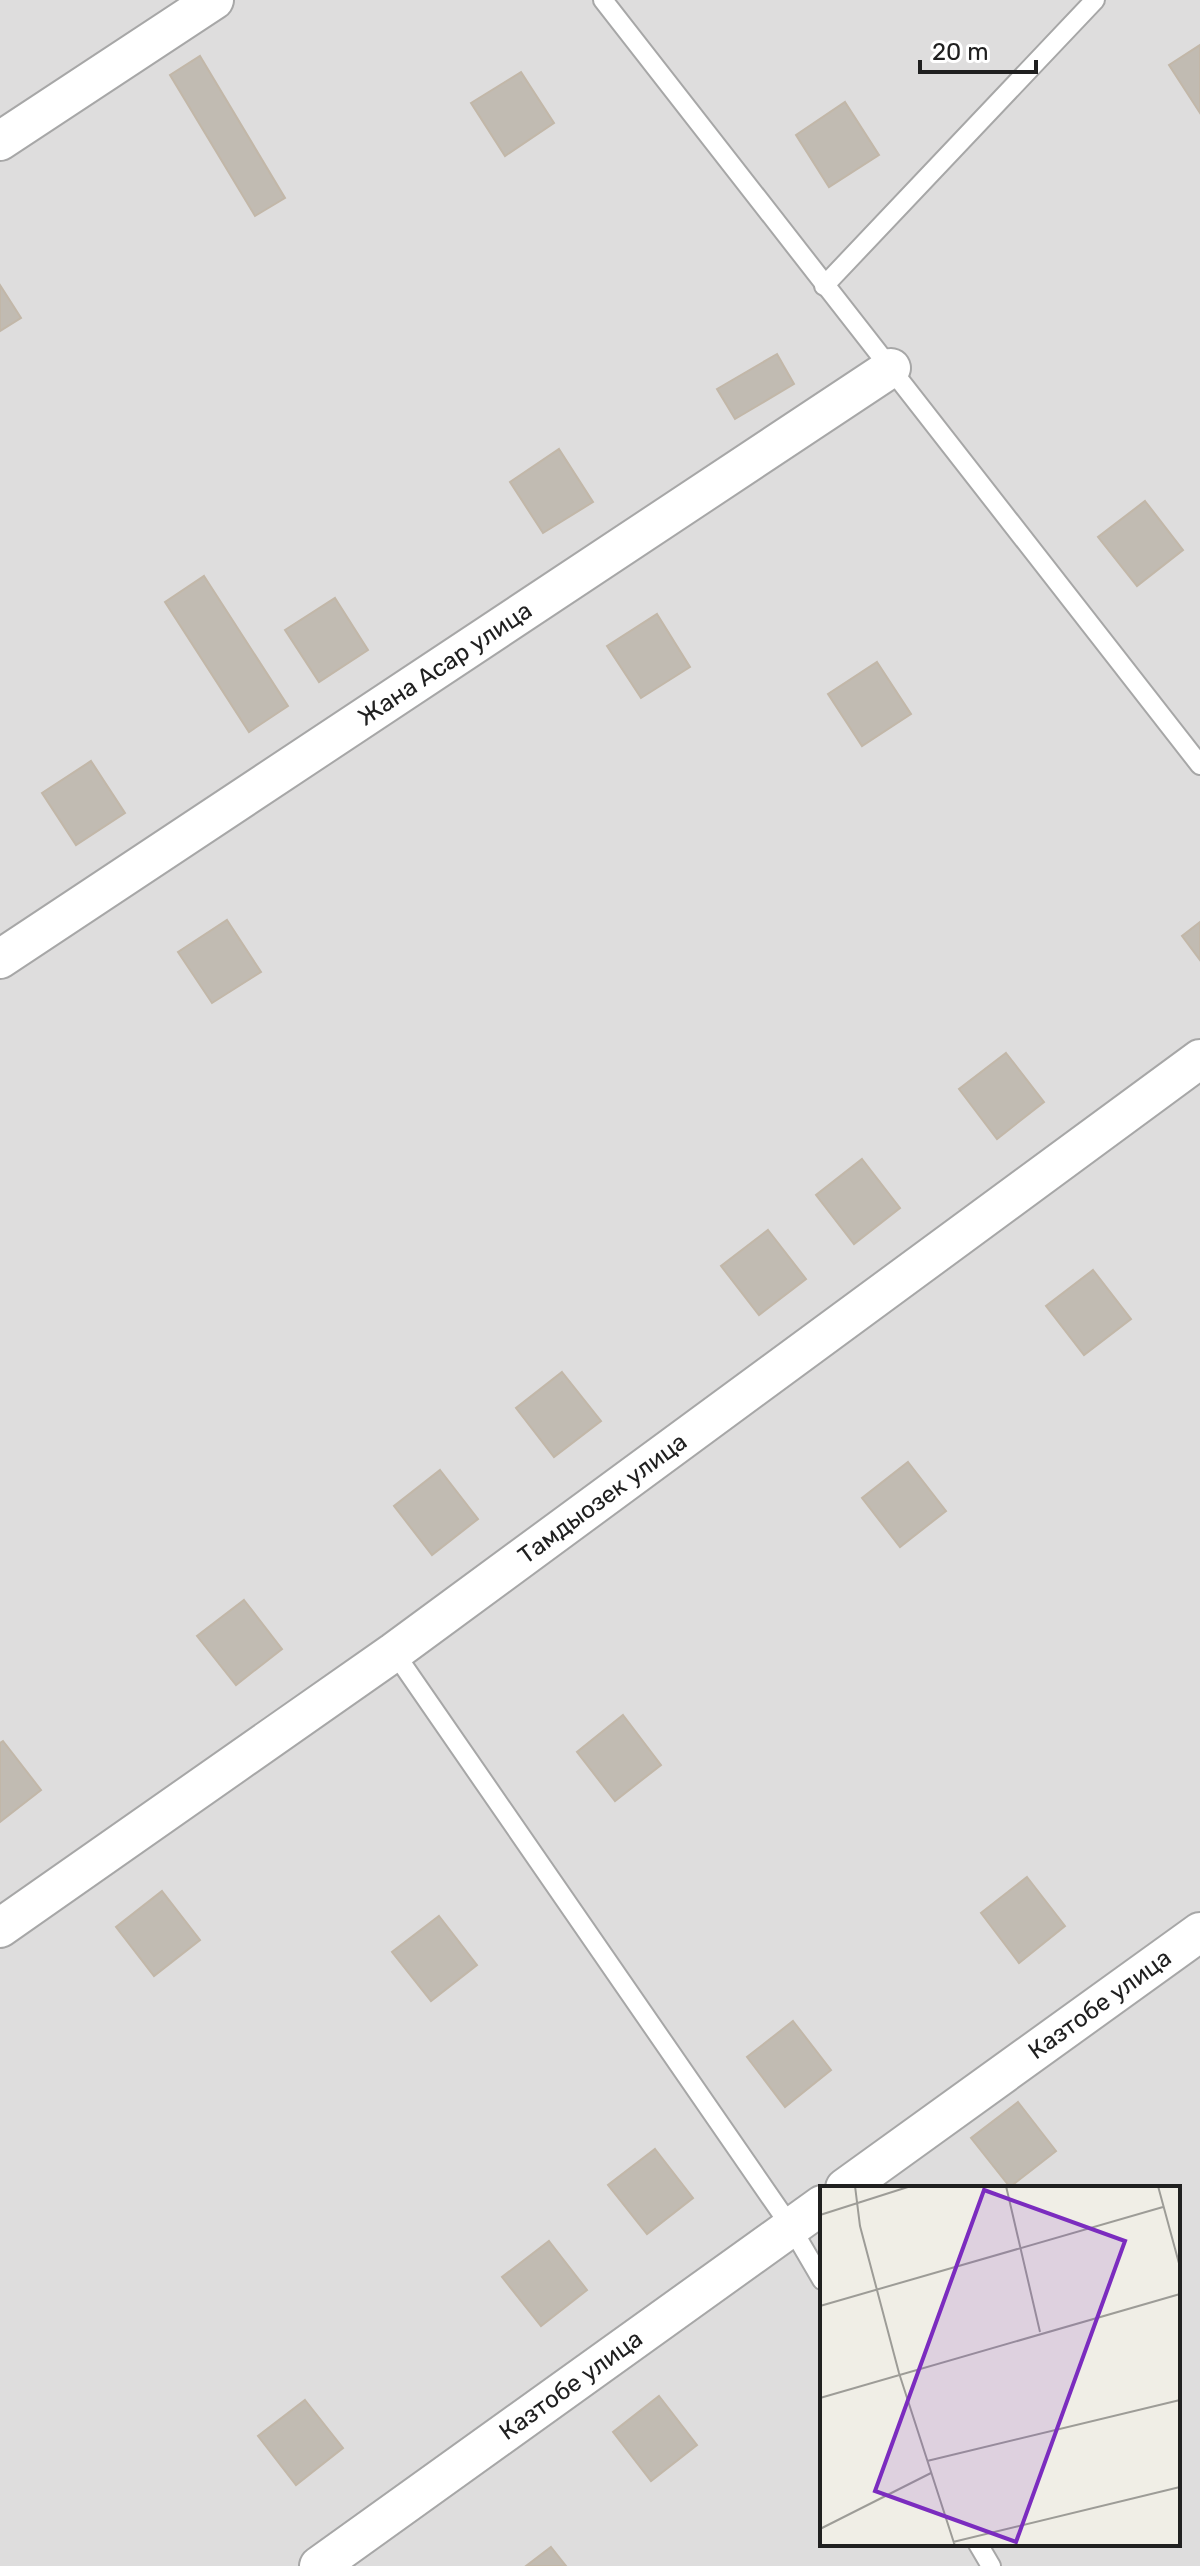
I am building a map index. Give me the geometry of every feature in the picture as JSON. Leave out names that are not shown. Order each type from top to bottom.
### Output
[{"type":"street","points":[[0,141],[214,0]]},
{"type":"street","name":"Жана Асар улица","points":[[0,959],[891,368]]},
{"type":"street","name":"Тамдыозек улица","points":[[0,1928],[394,1652],[1200,1059]]},
{"type":"street","name":"Казтобе улица","points":[[848,2186],[1200,1932]]},
{"type":"street","name":"Казтобе улица","points":[[319,2566],[820,2206]]},
{"type":"lane","points":[[603,0],[1200,765]]},
{"type":"lane","points":[[824,286],[1095,0]]},
{"type":"lane","points":[[394,1652],[791,2227],[820,2277]]},
{"type":"lane","points":[[979,2546],[991,2566]]},
{"type":"shaded area","points":[[0,0],[1200,0],[1200,2566],[0,2566]]},
{"type":"building","points":[[1200,45],[1200,113],[1169,65]]},
{"type":"building","points":[[200,56],[285,198],[255,216],[170,75]]},
{"type":"building","points":[[521,72],[554,123],[505,156],[471,103]]},
{"type":"building","points":[[845,102],[879,155],[829,187],[796,135]]},
{"type":"building","points":[[0,285],[21,318],[0,331]]},
{"type":"building","points":[[777,354],[794,384],[735,419],[717,389]]},
{"type":"building","points":[[559,449],[593,502],[543,533],[510,482]]},
{"type":"building","points":[[1145,501],[1183,550],[1137,586],[1098,537]]},
{"type":"building","points":[[204,576],[288,706],[249,732],[165,602]]},
{"type":"building","points":[[335,598],[368,650],[319,682],[285,630]]},
{"type":"building","points":[[657,614],[690,667],[641,698],[607,646]]},
{"type":"building","points":[[877,662],[911,714],[862,746],[828,694]]},
{"type":"building","points":[[91,761],[125,813],[76,845],[42,793]]},
{"type":"building","points":[[227,920],[261,972],[212,1003],[178,952]]},
{"type":"building","points":[[1200,922],[1200,960],[1182,936]]},
{"type":"building","points":[[1006,1053],[1044,1102],[997,1139],[959,1089]]},
{"type":"building","points":[[862,1159],[900,1208],[854,1244],[816,1195]]},
{"type":"building","points":[[768,1230],[806,1279],[759,1315],[721,1266]]},
{"type":"building","points":[[1093,1270],[1131,1319],[1084,1355],[1046,1306]]},
{"type":"building","points":[[562,1372],[601,1421],[554,1457],[516,1408]]},
{"type":"building","points":[[908,1462],[946,1511],[900,1547],[862,1498]]},
{"type":"building","points":[[440,1470],[478,1519],[432,1555],[394,1506]]},
{"type":"building","points":[[244,1600],[282,1649],[236,1685],[197,1636]]},
{"type":"building","points":[[623,1715],[661,1765],[615,1801],[577,1752]]},
{"type":"building","points":[[3,1741],[41,1790],[0,1822],[0,1743]]},
{"type":"building","points":[[1027,1877],[1065,1926],[1019,1963],[981,1913]]},
{"type":"building","points":[[162,1891],[200,1940],[154,1976],[116,1927]]},
{"type":"building","points":[[439,1916],[477,1965],[431,2001],[392,1952]]},
{"type":"building","points":[[793,2021],[831,2070],[785,2107],[747,2057]]},
{"type":"building","points":[[1018,2102],[1056,2151],[1009,2186],[971,2138]]},
{"type":"building","points":[[655,2149],[693,2198],[647,2234],[608,2185]]},
{"type":"building","points":[[549,2241],[587,2290],[541,2326],[502,2277]]},
{"type":"building","points":[[659,2396],[697,2445],[651,2481],[613,2432]]},
{"type":"building","points":[[305,2400],[343,2448],[296,2485],[258,2436]]},
{"type":"building","points":[[551,2547],[566,2566],[526,2566]]}]
